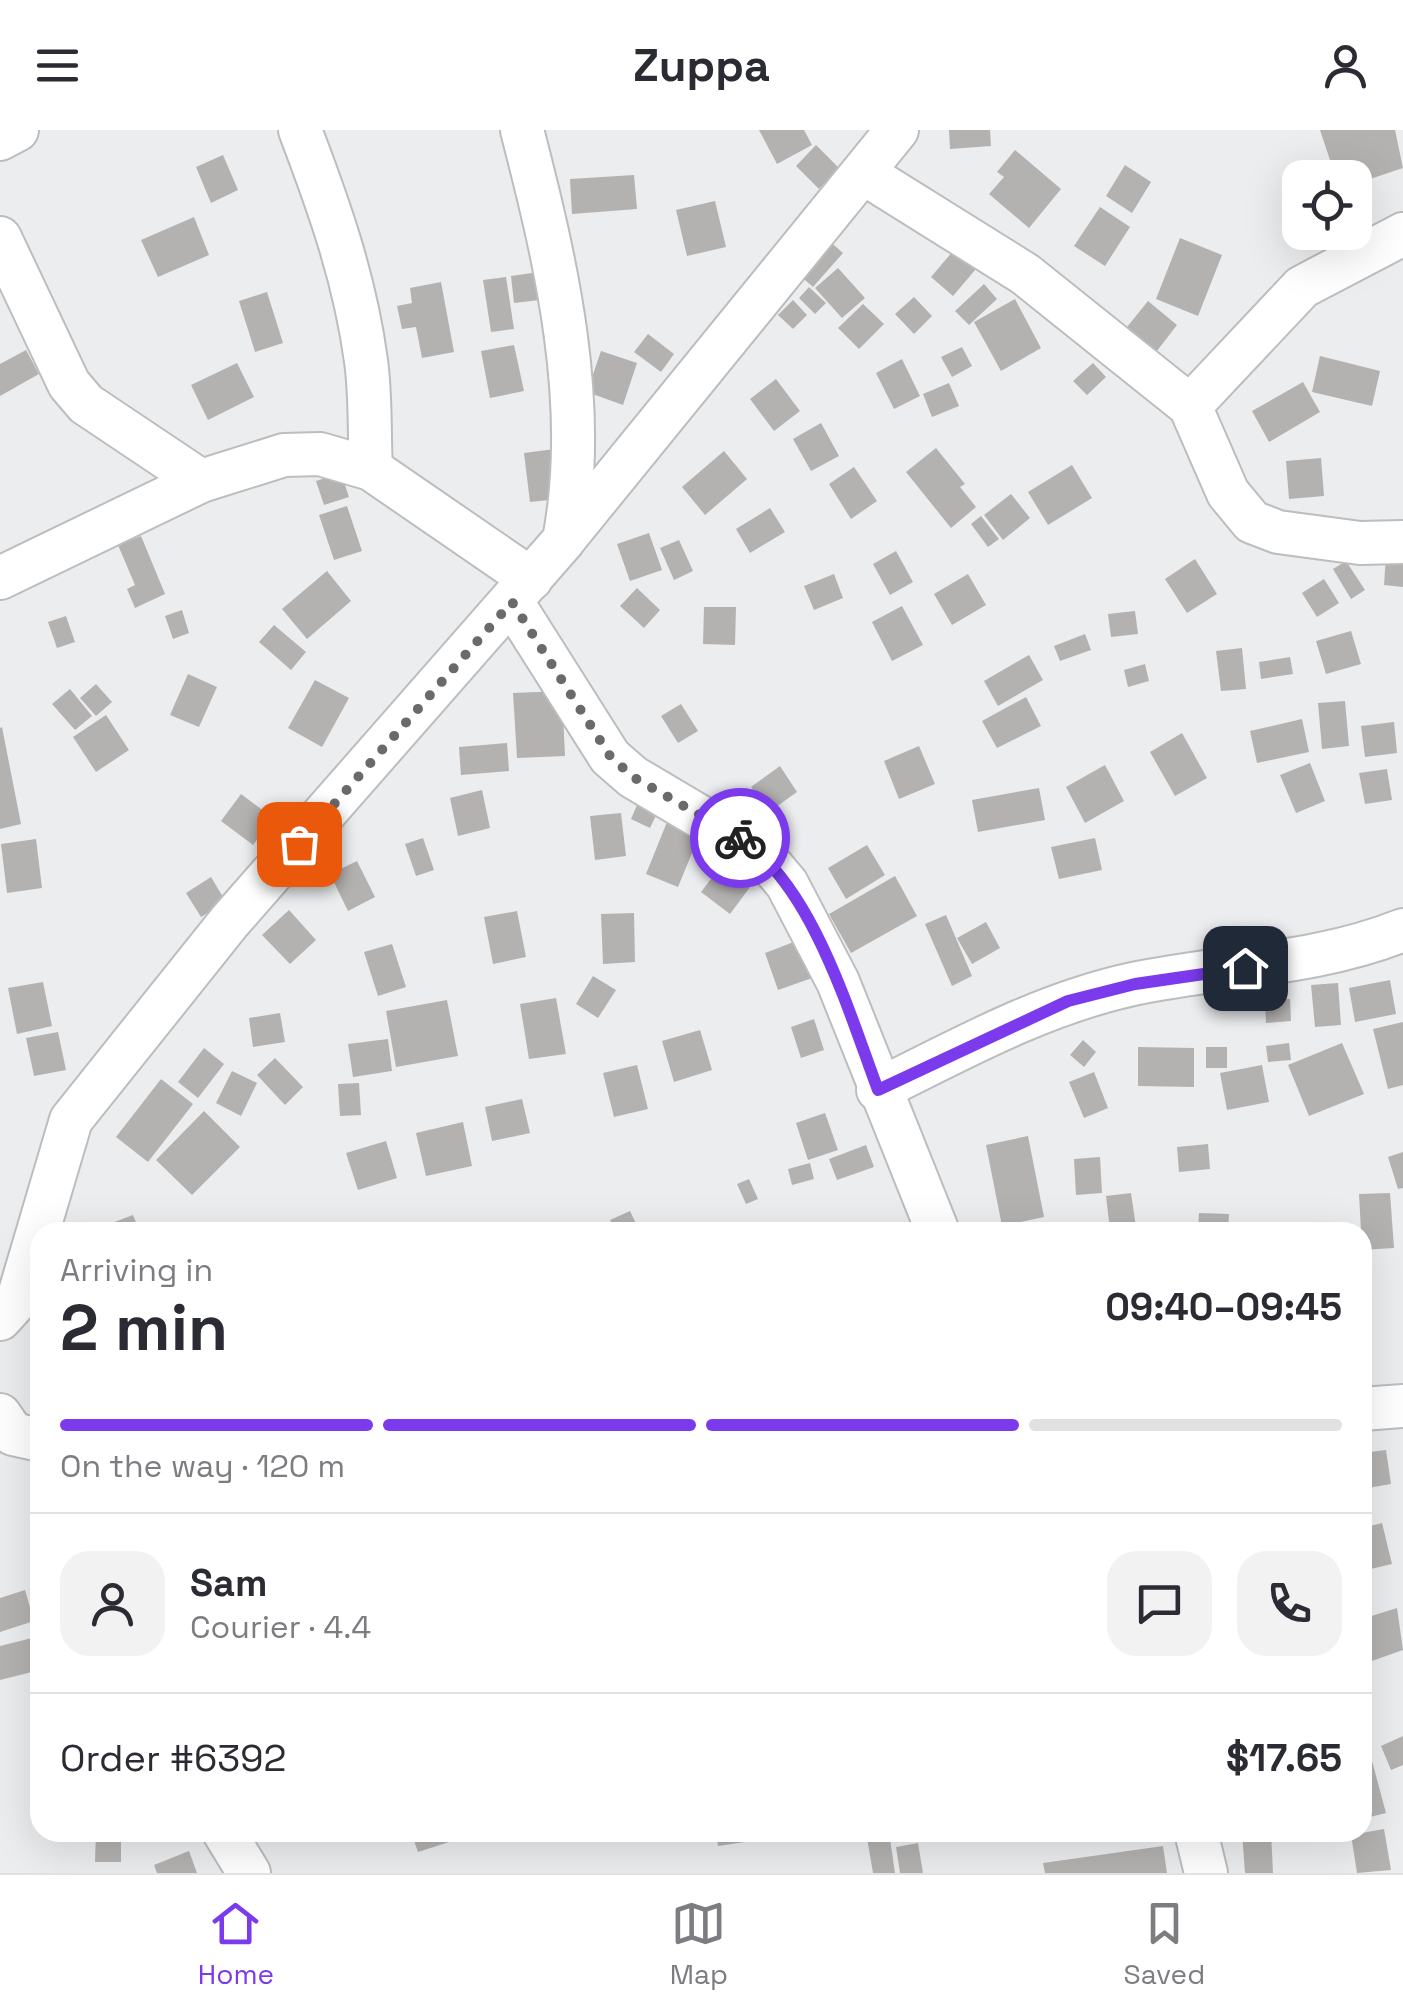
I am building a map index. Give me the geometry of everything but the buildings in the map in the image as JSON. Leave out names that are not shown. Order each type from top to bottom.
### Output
[{"type":"street","points":[[0,139],[17,130]]},
{"type":"street","points":[[300,130],[338,229],[354,286],[367,365],[371,470]]},
{"type":"street","points":[[522,130],[561,304],[573,449],[572,494],[564,540]]},
{"type":"street","points":[[40,1222],[70,1120],[230,921],[564,540],[865,174],[895,131]]},
{"type":"street","points":[[865,174],[1024,274],[1190,406],[1228,492],[1252,522],[1278,532],[1360,543],[1403,542]]},
{"type":"street","points":[[1190,406],[1302,287],[1403,234]]},
{"type":"street","points":[[0,238],[69,384],[86,404],[201,480]]},
{"type":"street","points":[[0,578],[201,480],[284,455],[320,454],[371,470],[522,590],[610,756],[633,777],[761,852],[787,884],[838,982],[934,1222]]},
{"type":"street","points":[[878,1090],[1068,1001],[1135,984],[1318,957],[1403,930]]},
{"type":"street","points":[[0,1318],[18,1299],[30,1258]]},
{"type":"street","points":[[1372,1408],[1403,1406]]},
{"type":"street","points":[[0,1414],[13,1434],[30,1438]]},
{"type":"street","points":[[230,1842],[249,1873]]},
{"type":"street","points":[[1198,1842],[1206,1873]]},
{"type":"way so far","points":[[299,844],[512,602],[610,756],[633,777],[740,838]]},
{"type":"route","points":[[740,838],[761,852],[787,884],[838,982],[878,1090],[1018,1021],[1068,1001],[1135,984],[1245,968]]}]
